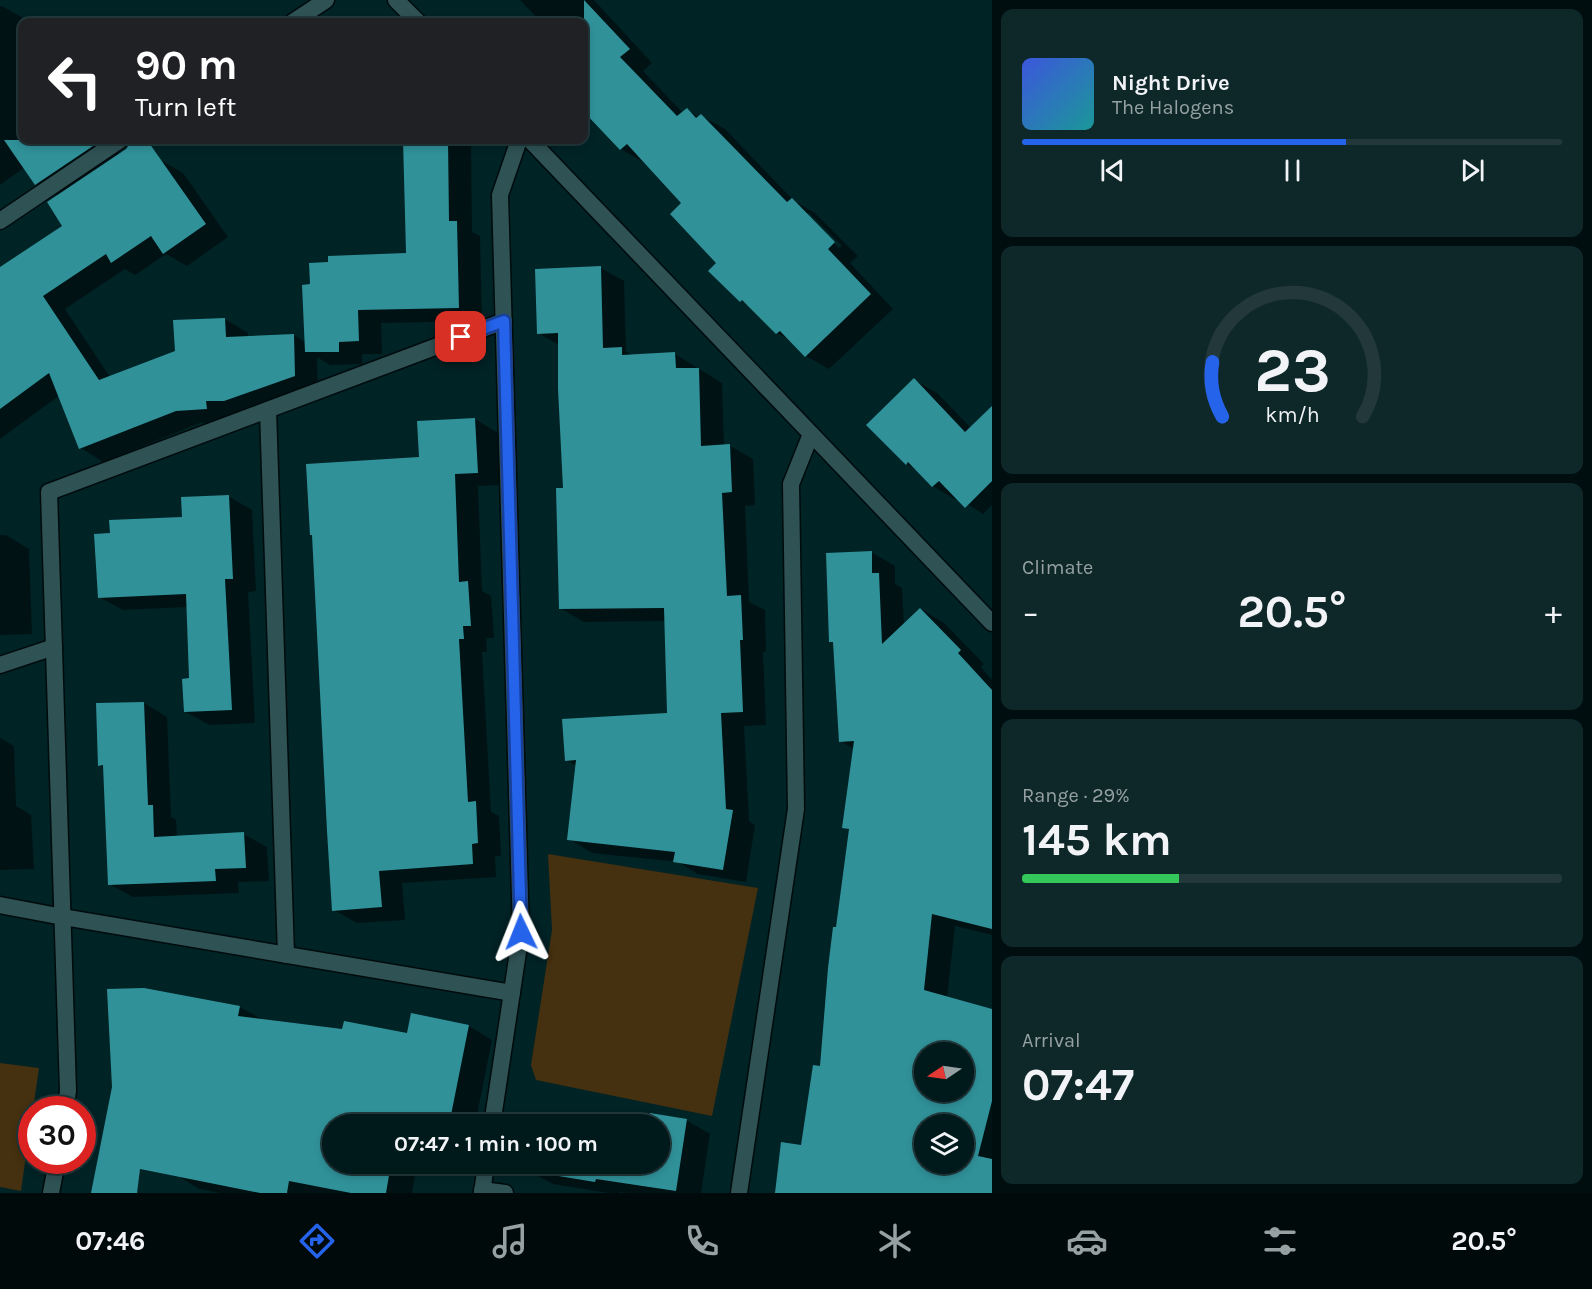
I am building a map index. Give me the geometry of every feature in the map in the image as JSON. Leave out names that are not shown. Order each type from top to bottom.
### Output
[{"type":"street","points":[[299,18],[326,0]]},
{"type":"street","points":[[396,0],[414,18]]},
{"type":"street","points":[[0,221],[114,144]]},
{"type":"street","points":[[494,1114],[521,932],[500,195],[518,144]]},
{"type":"street","points":[[534,144],[992,623]]},
{"type":"street","points":[[67,1096],[49,492],[504,321]]},
{"type":"street","points":[[268,410],[286,955]]},
{"type":"street","points":[[739,1193],[796,809],[791,484],[811,434]]},
{"type":"street","points":[[0,665],[54,647]]},
{"type":"street","points":[[0,905],[512,993]]},
{"type":"street","points":[[51,1193],[55,1174]]},
{"type":"street","points":[[485,1174],[482,1191],[506,1193]]},
{"type":"shaded area","points":[[548,854],[758,888],[712,1116],[536,1080],[531,1065],[552,930]]},
{"type":"shaded area","points":[[0,1063],[39,1068],[35,1096],[18,1096],[18,1174],[23,1174],[21,1191],[0,1187]]},
{"type":"building","points":[[584,0],[630,49],[620,57],[677,116],[687,108],[696,118],[701,114],[787,202],[792,198],[835,242],[828,249],[871,294],[805,357],[780,331],[776,334],[742,300],[740,302],[708,271],[716,263],[670,214],[681,203],[627,144],[620,150],[588,116],[588,18],[584,18]]},
{"type":"building","points":[[4,140],[18,140],[18,144],[96,144],[35,185]]},
{"type":"building","points":[[150,144],[206,224],[163,254],[151,236],[111,263],[106,254],[43,296],[99,380],[175,351],[173,320],[225,318],[226,337],[294,334],[295,376],[224,401],[206,401],[207,409],[176,411],[79,449],[49,373],[0,409],[0,267],[62,226],[47,202],[129,145]]},
{"type":"building","points":[[403,144],[448,144],[449,221],[457,221],[459,308],[358,310],[359,341],[339,342],[339,352],[305,352],[302,285],[310,284],[309,263],[328,262],[328,256],[406,253]]},
{"type":"building","points":[[601,266],[603,348],[622,347],[622,355],[675,352],[676,368],[699,368],[701,446],[730,444],[732,492],[722,493],[727,596],[741,595],[743,712],[721,713],[726,809],[733,810],[723,870],[673,862],[675,852],[567,840],[576,760],[565,761],[562,719],[667,713],[664,608],[559,609],[556,488],[563,488],[558,389],[558,333],[537,334],[535,269]]},
{"type":"building","points":[[914,378],[965,432],[992,406],[992,481],[965,508],[939,481],[932,487],[866,425]]},
{"type":"building","points":[[475,418],[478,473],[455,474],[459,582],[468,581],[471,626],[463,626],[464,639],[459,639],[468,802],[476,801],[478,843],[472,844],[473,864],[379,871],[382,907],[332,911],[312,535],[310,535],[306,464],[419,457],[417,421]]},
{"type":"building","points":[[229,495],[233,579],[225,579],[232,710],[184,712],[182,679],[189,678],[186,594],[98,598],[94,534],[110,533],[109,520],[182,517],[181,497]]},
{"type":"building","points":[[872,551],[872,573],[879,573],[882,644],[920,608],[961,650],[958,653],[992,690],[992,929],[932,914],[924,990],[992,1009],[992,1101],[978,1156],[992,1159],[992,1193],[775,1193],[781,1142],[801,1145],[813,1065],[820,1066],[833,927],[836,927],[849,829],[842,828],[854,741],[839,742],[833,642],[829,642],[826,553]]},
{"type":"building","points":[[144,702],[148,805],[153,805],[154,837],[244,832],[246,868],[215,869],[216,881],[108,885],[103,765],[98,766],[96,703]]},
{"type":"building","points":[[144,988],[240,1006],[238,1016],[342,1029],[344,1021],[407,1033],[411,1013],[469,1025],[451,1114],[322,1114],[322,1174],[389,1174],[386,1193],[351,1193],[289,1181],[287,1193],[260,1193],[140,1169],[137,1193],[91,1193],[112,1087],[107,989]]},
{"type":"building","points":[[670,1116],[687,1119],[676,1191],[596,1179],[595,1182],[546,1174],[670,1174]]},
{"type":"route","points":[[461,337],[504,321],[521,932]]}]
